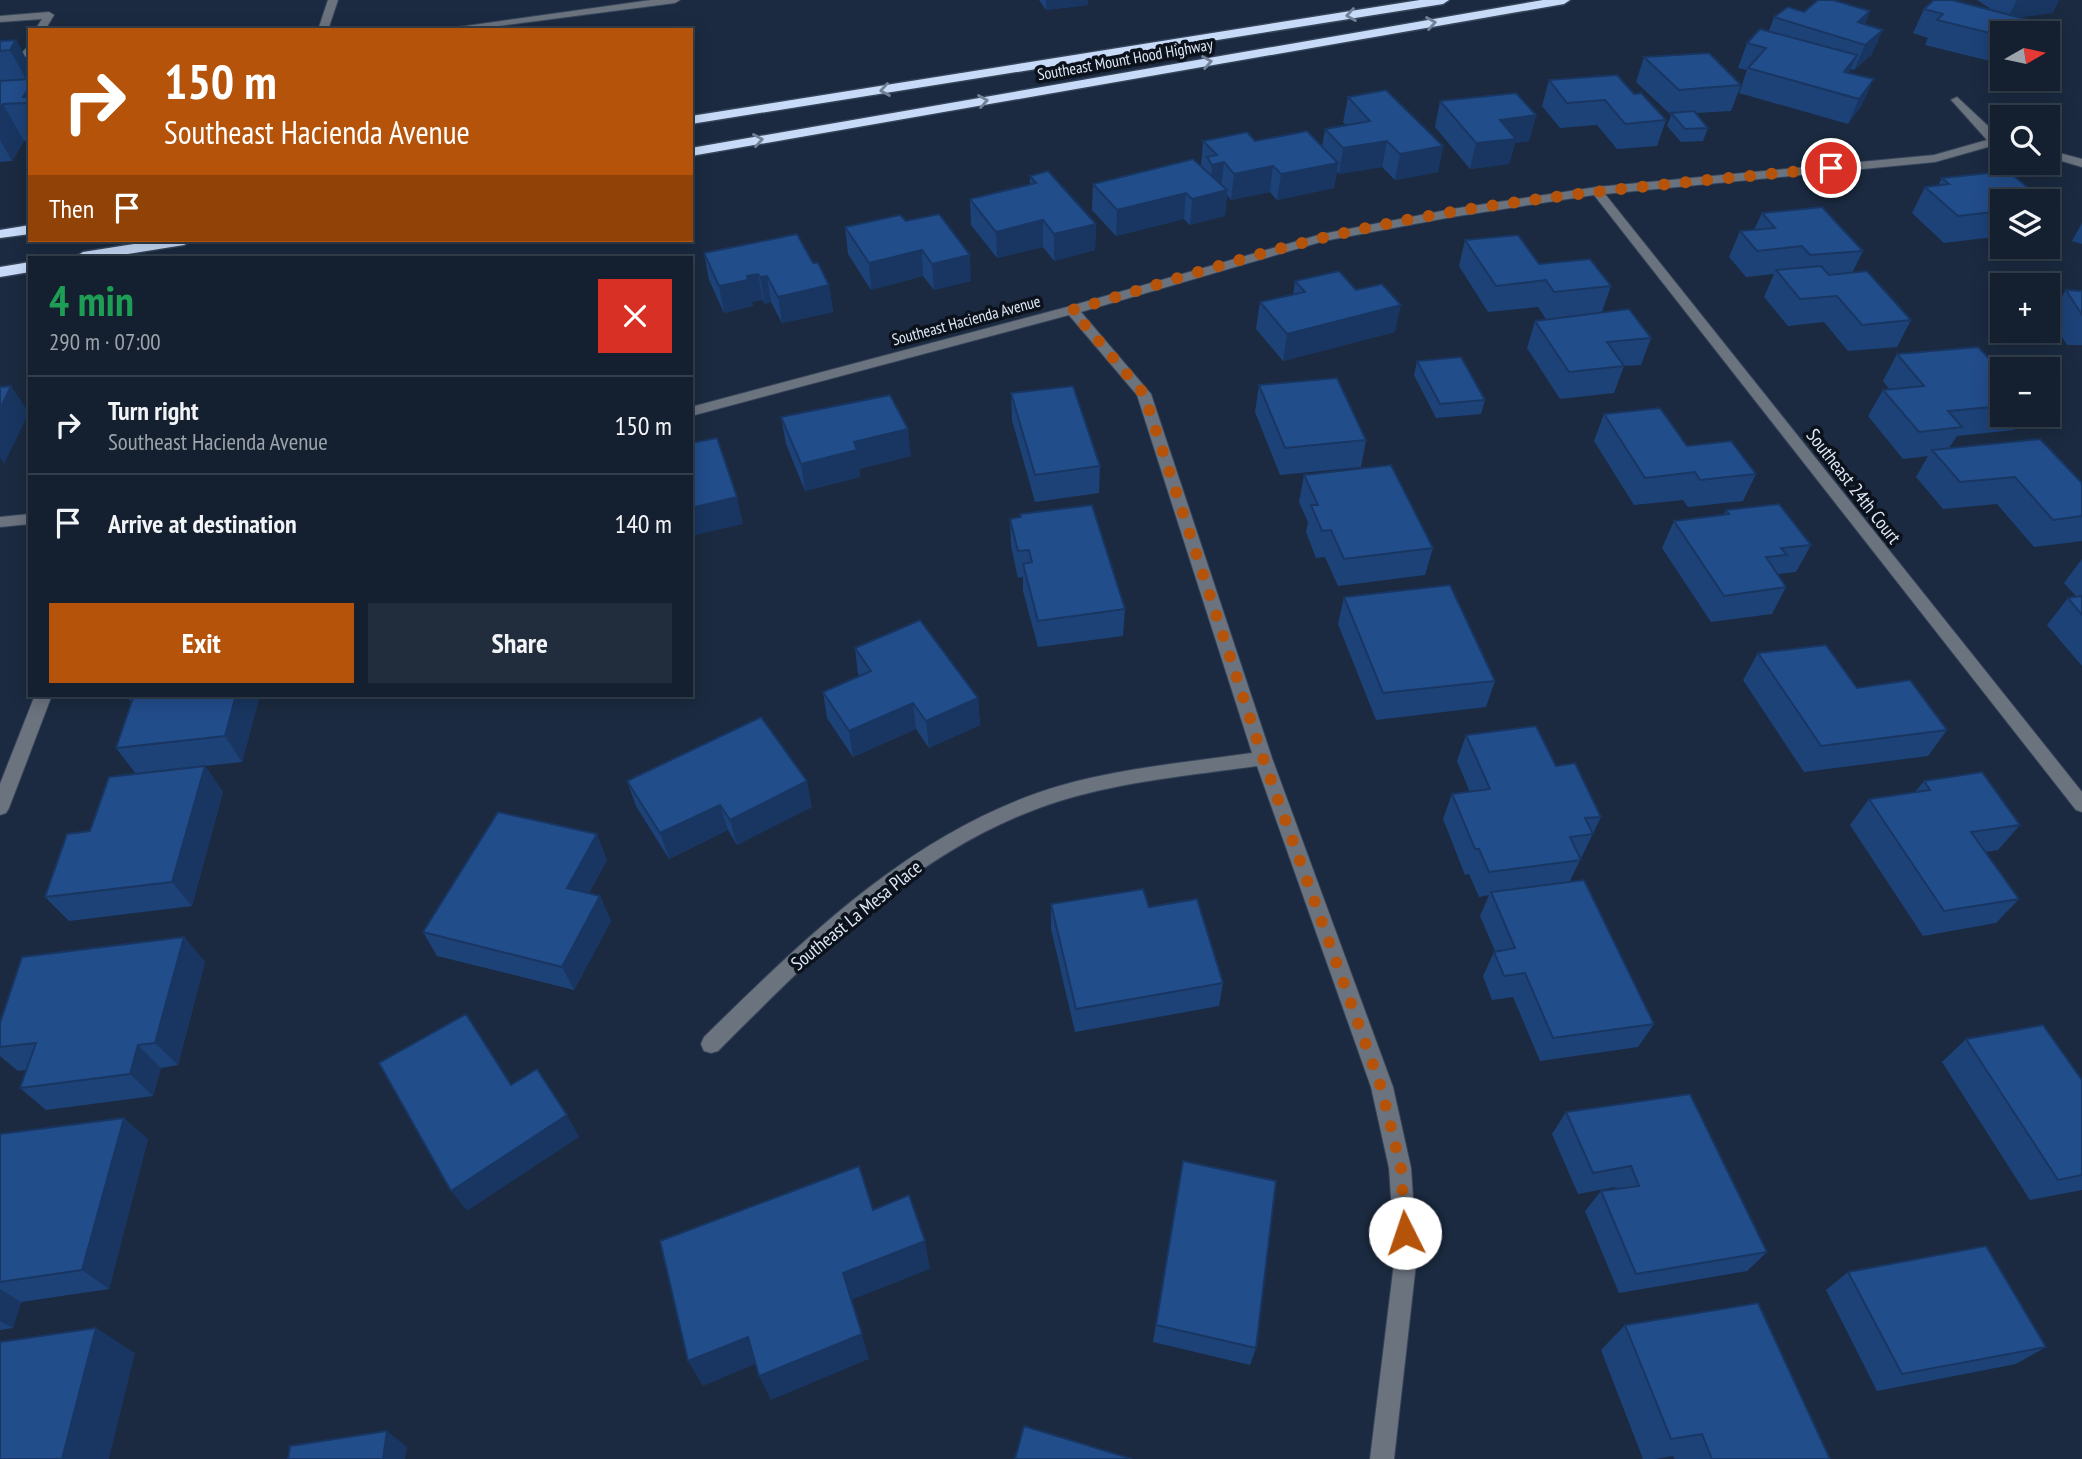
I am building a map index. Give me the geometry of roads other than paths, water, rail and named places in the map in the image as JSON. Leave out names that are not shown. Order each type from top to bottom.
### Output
[{"type":"highway","name":"Southeast Mount Hood Highway","points":[[693,120],[1443,0]]},
{"type":"highway","name":"Southeast Mount Hood Highway","points":[[693,152],[1564,0]]},
{"type":"highway","points":[[0,234],[28,229]]},
{"type":"highway","points":[[89,256],[172,242]]},
{"type":"highway","points":[[0,272],[28,267]]},
{"type":"street","points":[[324,28],[333,0]]},
{"type":"street","points":[[458,28],[676,0]]},
{"type":"street","points":[[0,19],[49,15],[41,28]]},
{"type":"street","name":"Southeast Hacienda Avenue","points":[[1957,100],[1990,134]]},
{"type":"street","name":"Southeast Hacienda Avenue","points":[[693,411],[1072,310],[1322,238],[1452,213],[1597,191],[1936,158],[1990,144]]},
{"type":"street","points":[[2060,157],[2082,163]]},
{"type":"street","name":"Southeast 24th Court","points":[[1597,191],[2082,805]]},
{"type":"street","points":[[1072,310],[1144,394],[1263,758],[1381,1087],[1401,1168],[1406,1255],[1382,1459]]},
{"type":"street","points":[[0,522],[28,519]]},
{"type":"street","points":[[0,807],[42,697]]},
{"type":"street","name":"Southeast La Mesa Place","points":[[711,1044],[770,985],[886,885],[942,846],[999,816],[1058,794],[1119,779],[1263,758]]}]
